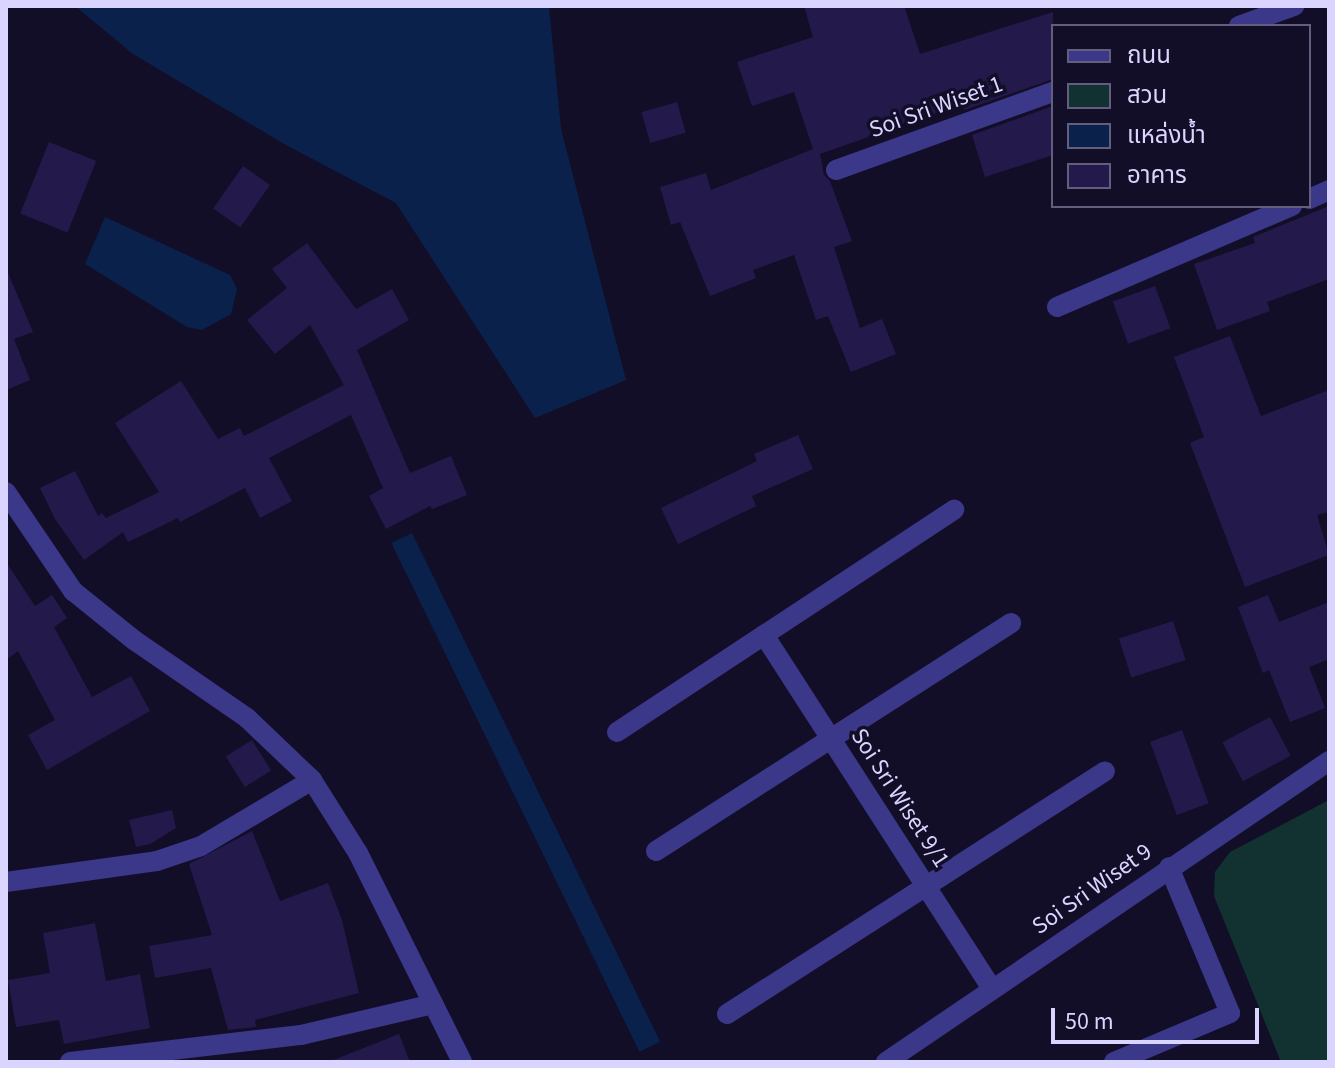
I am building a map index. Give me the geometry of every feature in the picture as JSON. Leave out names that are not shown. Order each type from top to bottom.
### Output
[{"type":"street","points":[[1244,24],[1294,6]]},
{"type":"street","name":"Soi Sri Wiset 1","points":[[836,170],[1051,93]]},
{"type":"street","points":[[1057,307],[1287,208]]},
{"type":"street","points":[[6,492],[73,591],[134,640],[247,718],[312,780],[358,853],[462,1062]]},
{"type":"street","points":[[617,732],[954,510]]},
{"type":"street","points":[[656,851],[1011,623]]},
{"type":"street","name":"Soi Sri Wiset 9/1","points":[[764,635],[992,989]]},
{"type":"street","name":"Soi Sri Wiset 9","points":[[886,1062],[1329,761]]},
{"type":"street","points":[[727,1014],[1105,771]]},
{"type":"street","points":[[6,882],[157,861],[201,846],[312,780]]},
{"type":"street","points":[[1114,1062],[1230,1013],[1169,867]]},
{"type":"street","points":[[70,1062],[301,1035],[433,1004]]},
{"type":"green space","points":[[1329,800],[1329,1062],[1281,1062],[1214,896],[1215,872],[1230,852]]},
{"type":"water","points":[[75,6],[549,6],[561,129],[626,380],[535,418],[396,203],[286,145],[133,54]]},
{"type":"water","points":[[105,217],[230,275],[237,289],[231,314],[202,330],[187,327],[85,264]]},
{"type":"water","points":[[412,533],[660,1042],[639,1052],[391,543]]},
{"type":"building","points":[[804,6],[904,6],[920,54],[1053,12],[1051,80],[964,110],[962,104],[820,154],[824,175],[830,181],[852,241],[834,247],[860,328],[882,319],[896,354],[851,372],[828,316],[816,320],[794,255],[753,270],[756,278],[710,296],[680,222],[671,225],[660,187],[706,173],[711,190],[813,149],[794,92],[752,106],[737,62],[813,37]]},
{"type":"building","points":[[677,102],[686,133],[650,143],[641,112]]},
{"type":"building","points":[[1051,107],[1051,156],[985,177],[972,135]]},
{"type":"building","points":[[49,142],[96,161],[67,232],[20,213]]},
{"type":"building","points":[[243,166],[270,185],[240,228],[213,209]]},
{"type":"building","points":[[1329,206],[1329,279],[1267,302],[1270,311],[1217,330],[1194,264],[1255,243],[1253,237]]},
{"type":"building","points":[[307,243],[356,309],[392,289],[409,320],[357,350],[410,473],[451,456],[467,495],[432,509],[430,506],[386,529],[369,496],[383,488],[351,415],[269,458],[292,501],[260,518],[245,488],[180,522],[178,518],[128,542],[123,532],[84,560],[55,519],[40,488],[75,471],[98,516],[102,513],[106,518],[159,492],[115,423],[181,381],[218,439],[240,428],[244,436],[344,385],[310,325],[275,354],[247,320],[287,288],[272,269]]},
{"type":"building","points":[[6,268],[33,332],[14,339],[30,380],[6,390]]},
{"type":"building","points":[[1155,286],[1170,328],[1128,344],[1113,301]]},
{"type":"building","points":[[1230,336],[1261,416],[1329,390],[1329,512],[1317,515],[1329,555],[1245,587],[1190,443],[1204,437],[1174,357]]},
{"type":"building","points":[[798,435],[813,469],[752,496],[756,506],[678,544],[661,508],[757,461],[754,454]]},
{"type":"building","points":[[6,562],[35,606],[52,595],[67,618],[54,627],[92,697],[131,676],[150,711],[47,770],[28,735],[55,720],[18,651],[6,660]]},
{"type":"building","points":[[1268,595],[1279,622],[1329,602],[1329,659],[1309,667],[1325,708],[1290,722],[1269,670],[1263,673],[1238,607]]},
{"type":"building","points":[[1173,621],[1186,660],[1131,678],[1119,639]]},
{"type":"building","points":[[1270,717],[1291,756],[1243,781],[1222,742]]},
{"type":"building","points":[[1182,730],[1209,803],[1177,815],[1150,742]]},
{"type":"building","points":[[252,740],[271,771],[245,787],[226,756]]},
{"type":"building","points":[[172,810],[176,828],[150,844],[136,847],[129,820]]},
{"type":"building","points":[[252,831],[280,901],[328,883],[342,920],[359,993],[255,1020],[256,1027],[228,1030],[211,968],[155,978],[149,946],[212,935],[189,864]]},
{"type":"building","points":[[95,923],[106,981],[140,974],[150,1028],[64,1044],[59,1020],[16,1027],[8,980],[50,973],[43,933]]},
{"type":"building","points":[[399,1034],[410,1062],[331,1062],[331,1061]]}]
